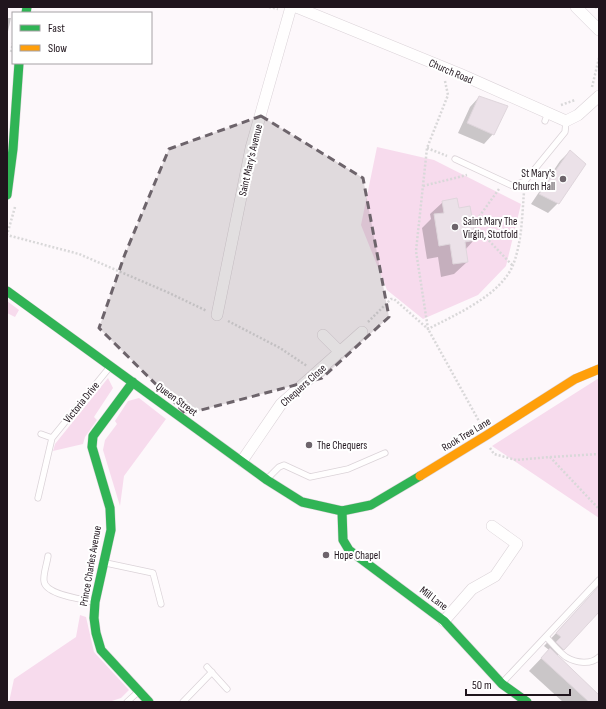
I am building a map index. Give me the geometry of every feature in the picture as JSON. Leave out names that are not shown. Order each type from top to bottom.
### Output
[{"type":"street","name":"Saint Mary's Avenue","points":[[218,316],[251,148],[291,7]]},
{"type":"street","name":"Church Road","points":[[296,7],[460,74],[546,117],[566,121]]},
{"type":"street","points":[[576,7],[599,30]]},
{"type":"street","points":[[7,195],[13,149],[19,64]]},
{"type":"street","points":[[566,121],[578,116],[595,92]]},
{"type":"street","name":"Queen Street","points":[[7,291],[267,480],[302,502],[342,511]]},
{"type":"street","name":"Chequers Close","points":[[242,461],[281,404],[362,332]]},
{"type":"street","points":[[323,336],[340,352]]},
{"type":"street","name":"Rook Tree Lane","points":[[342,511],[371,505],[485,437],[575,379],[599,369]]},
{"type":"street","name":"Prince Charles Avenue","points":[[133,382],[93,436],[92,447],[110,508],[111,530],[95,602],[94,618],[96,633],[101,650],[138,692],[149,702]]},
{"type":"street","name":"Mill Lane","points":[[342,511],[343,540],[349,550],[444,621],[502,684],[527,702]]},
{"type":"street","points":[[444,621],[472,589],[495,576],[517,544],[492,526]]},
{"type":"lane","points":[[455,159],[513,186],[525,181],[565,132],[566,121]]},
{"type":"lane","name":"Victoria Drive","points":[[38,498],[52,438],[111,366]]},
{"type":"lane","points":[[41,434],[52,438]]},
{"type":"lane","points":[[267,480],[279,467],[284,465],[310,478],[348,469],[385,453]]},
{"type":"lane","points":[[48,556],[43,581],[45,587],[53,592],[95,602]]},
{"type":"lane","points":[[103,562],[153,572],[161,604]]},
{"type":"lane","points":[[502,684],[599,580]]},
{"type":"lane","points":[[546,636],[566,657],[578,661],[588,662],[596,660],[599,656]]},
{"type":"lane","points":[[207,667],[227,689]]},
{"type":"lane","points":[[183,702],[212,672]]},
{"type":"lane","points":[[127,702],[138,692]]},
{"type":"path","points":[[595,7],[599,9]]},
{"type":"path","points":[[595,92],[599,58]]},
{"type":"path","points":[[448,95],[427,148],[416,251],[428,329],[494,454],[516,460],[599,454]]},
{"type":"path","points":[[427,148],[455,159]]},
{"type":"path","points":[[423,186],[468,175],[472,167]]},
{"type":"path","points":[[504,181],[476,221],[476,227],[513,266]]},
{"type":"path","points":[[428,329],[482,300],[505,279],[513,266],[519,245],[525,181]]},
{"type":"path","points":[[7,235],[79,254],[167,292],[280,348],[317,373]]},
{"type":"path","points":[[362,332],[363,326],[391,298],[428,329]]},
{"type":"path","points":[[550,457],[599,508]]},
{"type":"highlighted area","points":[[261,116],[363,178],[389,317],[322,378],[186,414],[99,328],[125,254],[169,149]]},
{"type":"shaded area","points":[[377,147],[434,160],[521,204],[506,266],[478,295],[423,319],[387,290],[361,225]]},
{"type":"shaded area","points":[[7,301],[19,310],[15,317],[7,313]]},
{"type":"shaded area","points":[[108,378],[113,388],[94,417],[97,420],[85,437],[83,444],[53,451],[55,444]]},
{"type":"shaded area","points":[[599,378],[599,518],[492,446]]},
{"type":"shaded area","points":[[139,398],[166,419],[124,476],[120,506],[103,450],[105,440],[117,424],[115,421],[128,401]]},
{"type":"shaded area","points":[[80,615],[86,617],[94,652],[129,690],[121,698],[109,702],[9,702],[14,679],[76,637]]},
{"type":"building","points":[[479,96],[508,106],[494,135],[467,123]]},
{"type":"building","name":"St Mary's Church Hall","points":[[570,150],[586,164],[559,204],[539,194]]},
{"type":"building","name":"Saint Mary The Virgin, Stotfold","points":[[457,198],[459,208],[470,206],[476,240],[465,242],[468,262],[453,264],[450,244],[439,246],[434,214],[444,213],[442,201]]},
{"type":"building","points":[[599,586],[599,612],[564,650],[556,642],[561,637],[556,633]]},
{"type":"building","points":[[550,648],[599,695],[599,702],[589,702],[541,658]]},
{"type":"traffic: fast","points":[[26,12],[27,7]]},
{"type":"traffic: fast","points":[[7,195],[13,149],[19,64]]},
{"type":"traffic: fast","points":[[7,291],[267,480],[302,502],[342,511],[371,505],[420,476]]},
{"type":"traffic: fast","points":[[133,382],[93,436],[92,447],[110,508],[111,530],[95,602],[94,618],[96,633],[101,650],[149,702]]},
{"type":"traffic: fast","points":[[342,511],[343,540],[349,550],[444,621],[502,684],[527,702]]},
{"type":"traffic: slow","points":[[420,476],[575,379],[599,369]]},
{"type":"place","name":"St Mary's Church Hall","points":[[563,179]]},
{"type":"place","name":"Saint Mary The Virgin, Stotfold","points":[[455,227]]},
{"type":"place","name":"The Chequers","points":[[309,445]]},
{"type":"place","name":"Hope Chapel","points":[[326,555]]}]
